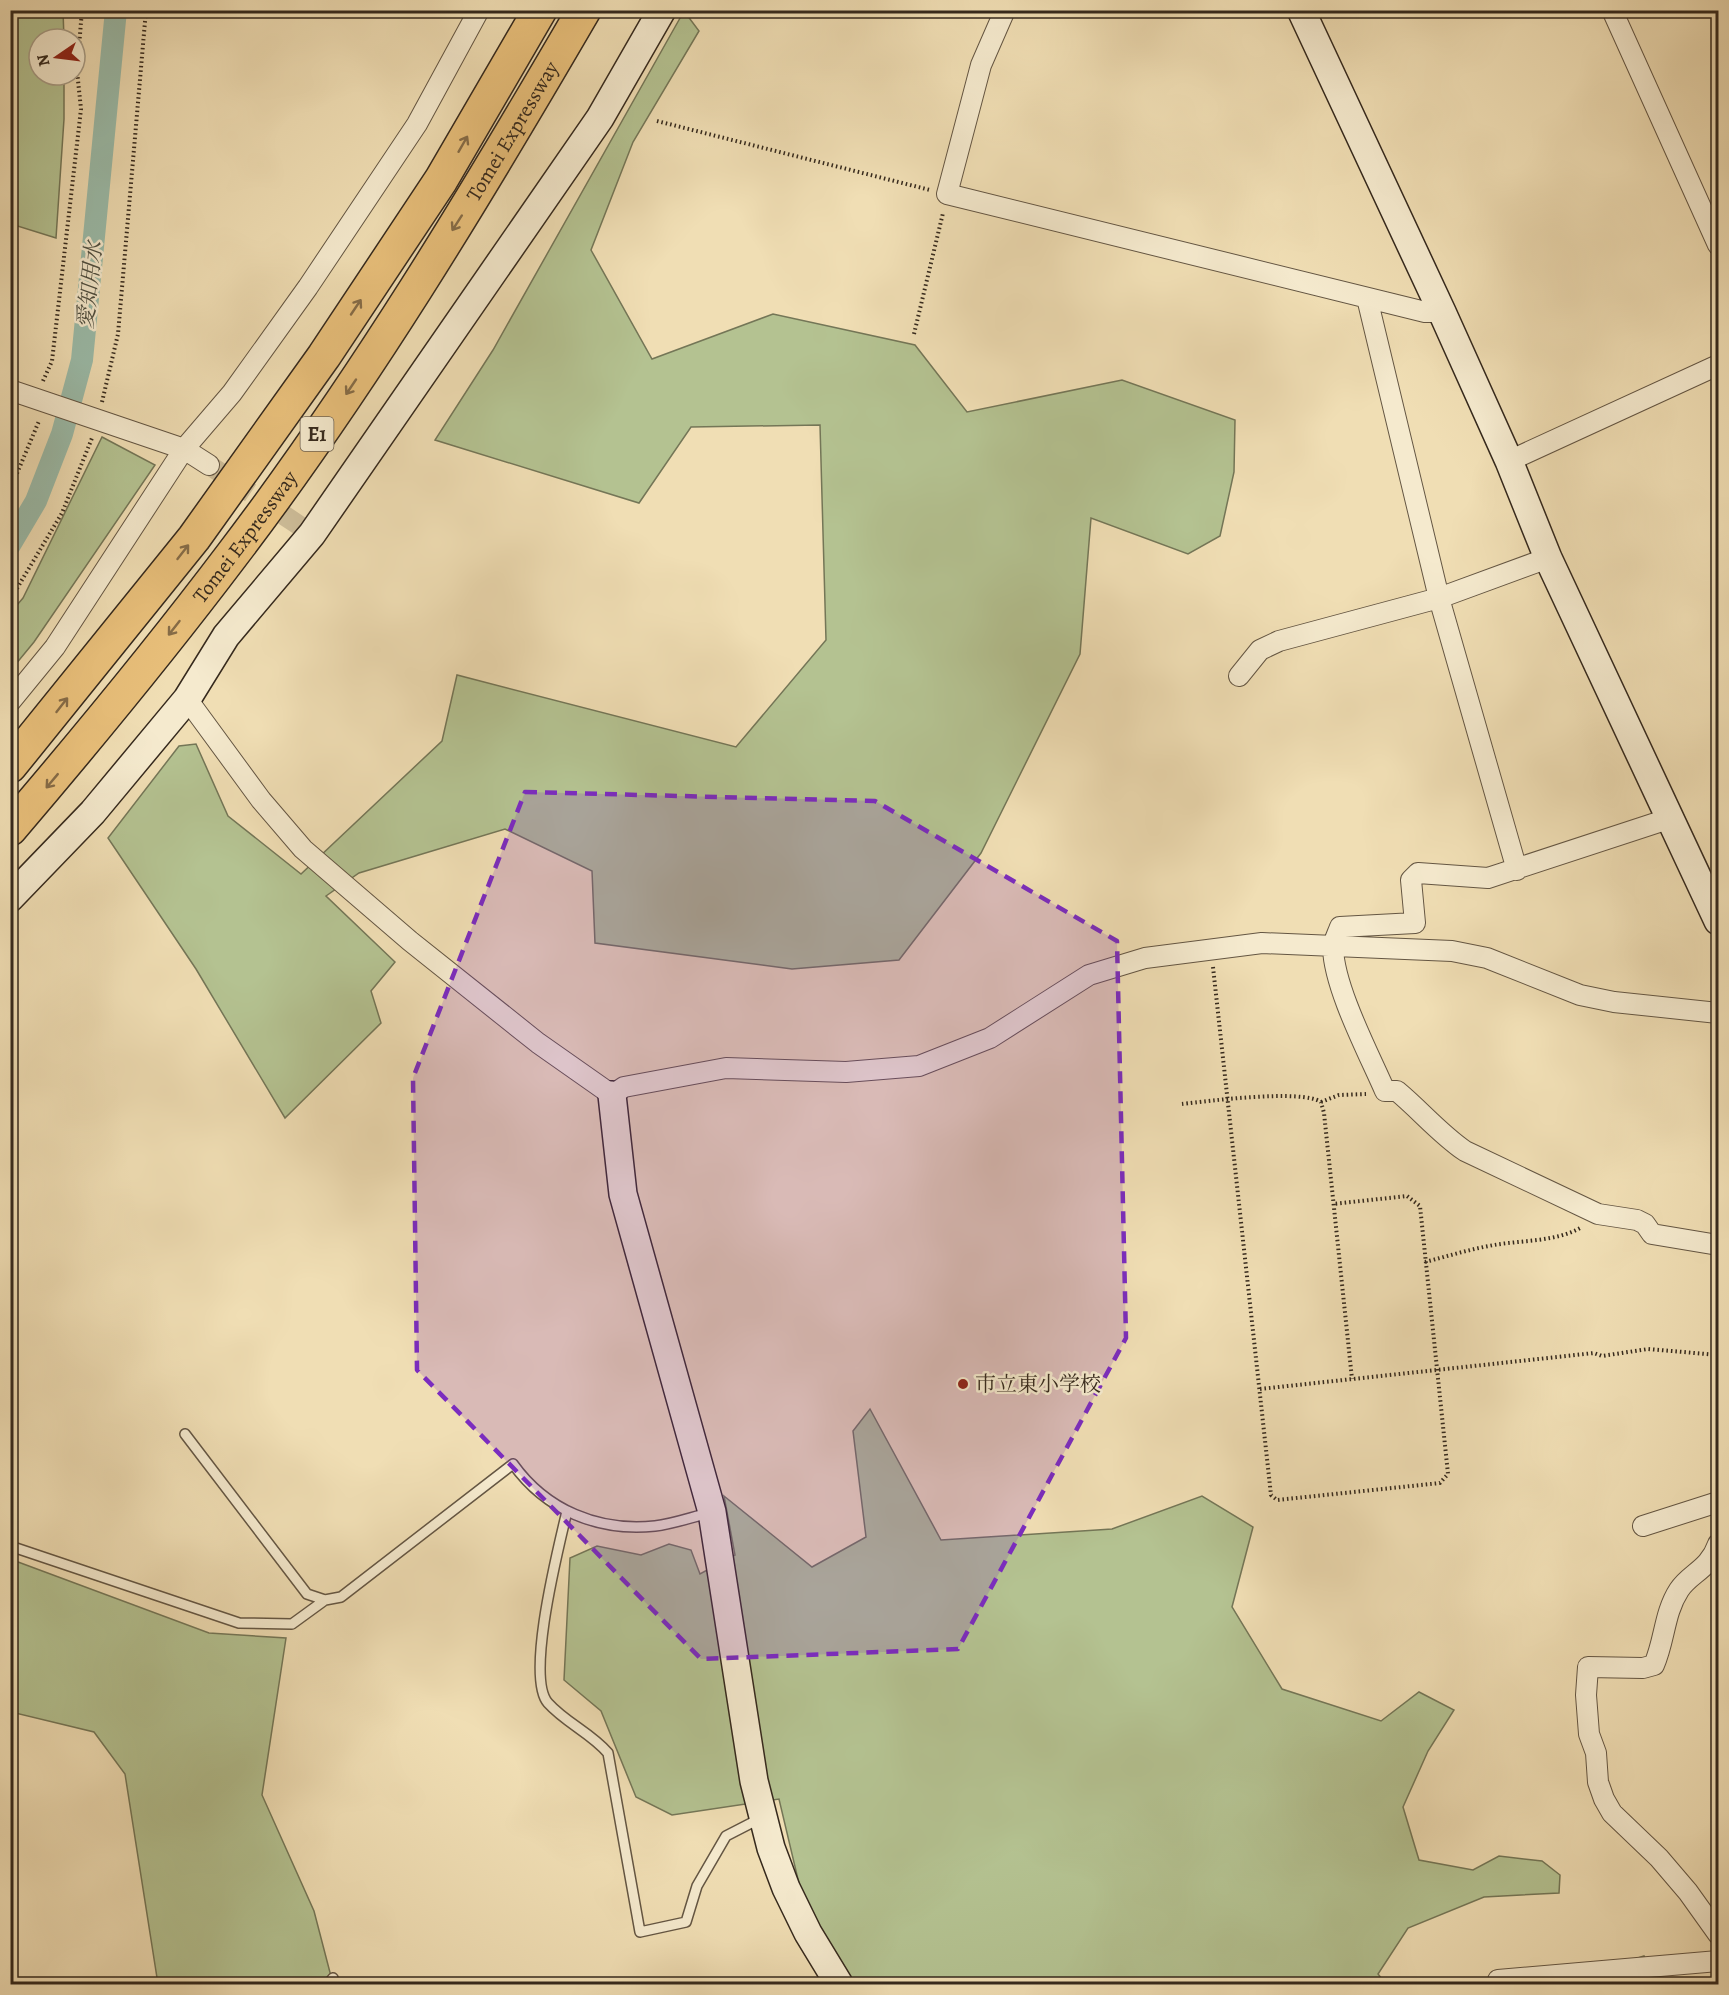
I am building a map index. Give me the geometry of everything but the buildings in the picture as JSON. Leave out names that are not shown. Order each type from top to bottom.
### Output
[{"type":"highway","name":"Tomei Expressway","points":[[10,766],[194,538],[324,356],[441,180],[540,10]]},
{"type":"highway","name":"Tomei Expressway","points":[[10,829],[72,757],[233,554],[345,395],[483,184],[584,10]]},
{"type":"street","points":[[10,702],[55,647],[184,448],[232,393],[308,287],[417,124],[479,10]]},
{"type":"street","points":[[10,898],[93,812],[187,699],[226,636],[312,534],[600,118],[662,10]]},
{"type":"street","points":[[1005,10],[981,65],[947,194],[1425,312],[1442,312]]},
{"type":"street","points":[[1301,10],[1442,312],[1509,461],[1548,558],[1668,819],[1718,916]]},
{"type":"street","points":[[1612,10],[1719,245]]},
{"type":"street","points":[[1367,298],[1439,598],[1517,870]]},
{"type":"street","points":[[1509,461],[1719,365]]},
{"type":"street","points":[[10,390],[184,448],[209,465]]},
{"type":"street","points":[[1239,676],[1260,650],[1279,641],[1439,598],[1548,558]]},
{"type":"street","points":[[187,699],[261,800],[303,849],[519,1028],[612,1095],[623,1194],[712,1512],[732,1634],[746,1743],[763,1816],[786,1888],[808,1933],[839,1984]]},
{"type":"street","points":[[1668,819],[1488,878],[1418,873],[1411,880],[1415,922],[1340,927],[1333,947],[1338,973],[1348,1003],[1385,1092],[1396,1091],[1427,1116],[1447,1139],[1465,1151],[1598,1214],[1637,1220],[1645,1224],[1652,1234],[1719,1245]]},
{"type":"street","points":[[612,1095],[624,1087],[726,1068],[846,1072],[920,1066],[990,1038],[1089,975],[1145,958],[1262,943],[1452,951],[1487,957],[1580,995],[1614,1002],[1719,1013]]},
{"type":"street","points":[[1643,1526],[1719,1502]]},
{"type":"street","points":[[1719,1544],[1700,1572],[1681,1587],[1667,1611],[1660,1650],[1654,1665],[1643,1668],[1588,1667],[1586,1695],[1590,1734],[1596,1753],[1595,1766],[1604,1799],[1624,1826],[1666,1867],[1719,1934]]},
{"type":"street","points":[[1498,1980],[1577,1978],[1719,1961]]},
{"type":"lane","points":[[184,1434],[307,1594],[325,1600]]},
{"type":"lane","points":[[10,1546],[239,1623],[292,1624],[325,1600],[341,1597],[513,1464],[528,1486],[549,1502],[597,1522],[638,1527],[658,1526],[712,1512]]},
{"type":"lane","points":[[567,1511],[550,1583],[539,1664],[546,1702],[579,1729],[594,1737],[608,1753],[640,1932],[686,1922],[696,1886],[726,1836],[763,1816]]},
{"type":"path","points":[[10,490],[41,399],[51,361],[81,109],[77,71],[81,10]]},
{"type":"path","points":[[10,600],[62,513],[97,418],[118,334],[146,10]]},
{"type":"path","points":[[657,121],[947,194],[914,334]]},
{"type":"path","points":[[1210,948],[1229,1099],[1271,1495],[1277,1500],[1440,1483],[1448,1474],[1420,1206],[1407,1196],[1333,1204]]},
{"type":"path","points":[[1182,1104],[1229,1099],[1307,1096],[1321,1102],[1339,1095],[1385,1092]]},
{"type":"path","points":[[1321,1102],[1352,1379]]},
{"type":"path","points":[[1425,1262],[1493,1246],[1572,1232],[1598,1214]]},
{"type":"path","points":[[1260,1389],[1648,1349],[1719,1355]]},
{"type":"highlighted area","points":[[525,792],[875,801],[1117,941],[1126,1338],[958,1649],[701,1659],[417,1370],[413,1078]]},
{"type":"green space","points":[[11,10],[63,11],[64,27],[27,27],[27,87],[64,87],[56,238],[11,224]]},
{"type":"green space","points":[[684,11],[699,31],[633,142],[591,250],[652,359],[773,314],[915,345],[967,412],[1122,380],[1235,420],[1234,472],[1220,536],[1188,554],[1091,518],[1080,654],[981,853],[899,960],[792,969],[595,943],[592,871],[505,829],[359,873],[326,896],[395,962],[371,991],[381,1023],[285,1118],[196,969],[108,838],[179,746],[196,744],[228,816],[301,874],[442,741],[457,675],[736,747],[826,640],[820,425],[691,427],[639,503],[435,440],[493,350]]},
{"type":"green space","points":[[102,437],[155,465],[34,642],[11,670],[11,612],[23,598]]},
{"type":"green space","points":[[870,1409],[941,1540],[1112,1529],[1202,1496],[1253,1527],[1232,1607],[1282,1689],[1381,1721],[1419,1692],[1454,1710],[1428,1751],[1403,1807],[1419,1860],[1473,1870],[1499,1856],[1542,1861],[1560,1875],[1559,1893],[1484,1897],[1408,1928],[1378,1974],[1386,1984],[837,1984],[801,1892],[779,1799],[672,1815],[636,1797],[601,1711],[564,1680],[570,1558],[597,1546],[641,1555],[669,1544],[691,1550],[700,1574],[735,1555],[724,1496],[812,1567],[866,1537],[853,1431]]},
{"type":"green space","points":[[10,1559],[209,1633],[286,1638],[262,1795],[314,1911],[333,1984],[158,1984],[125,1774],[94,1732],[11,1712]]},
{"type":"green space","points":[[1644,1956],[1661,1984],[1560,1984]]},
{"type":"waterway","name":"愛知用水","points":[[10,545],[36,501],[62,434],[82,360],[116,10]]},
{"type":"tunnel","points":[[209,465],[312,534]]},
{"type":"place","name":"市立東小学校","points":[[963,1384]]}]
